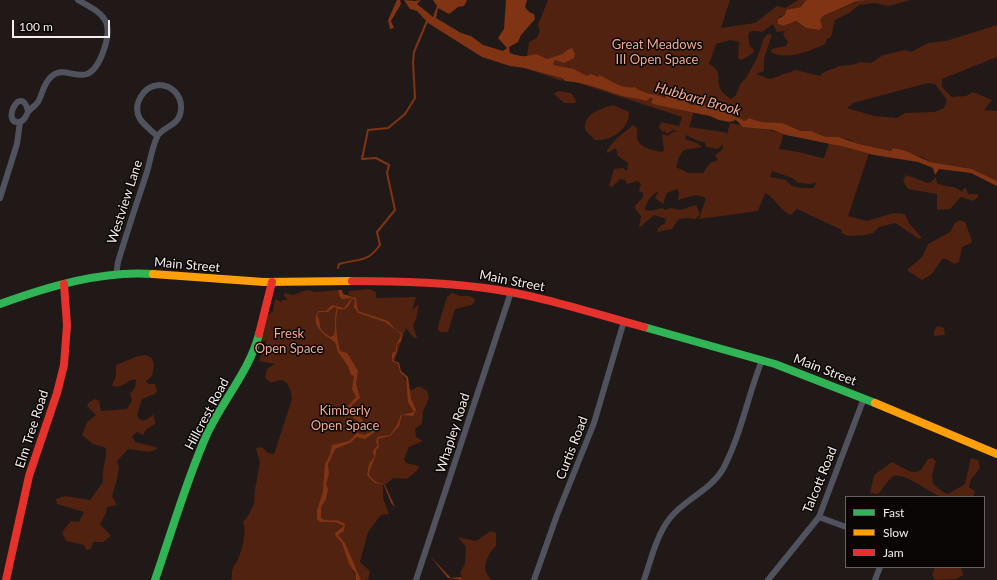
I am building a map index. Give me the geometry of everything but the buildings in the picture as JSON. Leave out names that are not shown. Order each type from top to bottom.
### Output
[{"type":"main road","name":"Main Street","points":[[0,304],[35,291],[64,284],[116,275],[166,274],[272,282],[418,281],[466,285],[511,292],[624,321],[762,360],[864,398],[997,454]]},
{"type":"main road","name":"Hillcrest Road","points":[[155,580],[192,471],[206,439],[236,387],[257,341],[272,282]]},
{"type":"main road","name":"Elm Tree Road","points":[[6,580],[20,510],[34,459],[58,390],[66,351],[68,323],[64,284]]},
{"type":"street","points":[[28,111],[26,106],[21,102],[15,102],[9,106],[7,112],[9,118],[14,122],[20,122],[26,119],[28,111],[37,104],[46,83],[51,76],[62,72],[85,75],[94,70],[98,63],[106,42],[107,26],[98,12],[78,0]]},
{"type":"street","points":[[159,85],[168,87],[176,92],[180,100],[181,109],[176,122],[157,136],[140,119],[138,106],[140,97],[146,90],[159,85]]},
{"type":"street","points":[[0,198],[17,144],[20,122]]},
{"type":"street","name":"Westview Lane","points":[[116,275],[118,262],[157,136]]},
{"type":"street","name":"Whapley Road","points":[[416,580],[511,292]]},
{"type":"street","name":"Curtis Road","points":[[534,580],[557,515],[594,423],[624,321]]},
{"type":"street","points":[[644,580],[658,540],[670,518],[688,500],[711,484],[722,469],[734,442],[762,360]]},
{"type":"street","name":"Talcott Road","points":[[768,580],[819,517],[864,398]]},
{"type":"street","points":[[819,517],[845,527]]},
{"type":"street","points":[[875,580],[880,568]]},
{"type":"green space","name":"Great Meadows III Open Space","points":[[548,0],[730,0],[721,28],[755,23],[777,6],[785,8],[798,0],[806,0],[801,7],[785,11],[785,15],[779,17],[778,21],[781,26],[796,21],[806,28],[819,30],[820,19],[823,16],[861,0],[910,0],[889,6],[875,3],[859,5],[849,13],[835,20],[831,37],[827,39],[825,44],[798,54],[783,56],[771,52],[772,49],[786,46],[788,42],[783,35],[785,31],[777,32],[773,24],[762,32],[751,31],[749,33],[748,37],[750,46],[755,51],[741,60],[738,58],[739,42],[730,40],[716,44],[709,64],[718,72],[719,86],[722,91],[731,99],[736,95],[740,84],[746,78],[757,58],[764,38],[768,34],[772,35],[764,59],[764,71],[756,74],[770,79],[796,70],[820,76],[824,72],[840,66],[861,62],[871,63],[883,55],[905,50],[911,52],[928,43],[946,41],[997,25],[997,57],[942,79],[942,87],[952,97],[966,96],[973,92],[992,100],[984,110],[997,111],[997,181],[972,169],[930,162],[922,157],[893,148],[891,151],[859,144],[848,139],[826,137],[811,131],[801,131],[780,123],[761,122],[749,118],[744,121],[735,117],[734,114],[729,114],[716,105],[696,105],[689,127],[724,132],[727,134],[730,123],[784,133],[779,149],[822,158],[824,158],[829,143],[869,153],[848,216],[867,221],[893,213],[905,214],[909,223],[922,238],[919,239],[895,223],[879,227],[873,233],[848,236],[841,233],[842,230],[797,209],[792,215],[784,211],[769,195],[765,193],[758,211],[699,219],[706,198],[696,195],[678,200],[679,192],[677,189],[667,193],[663,204],[655,198],[658,192],[655,193],[649,199],[645,210],[650,211],[662,208],[665,210],[671,208],[680,210],[696,205],[700,214],[696,219],[679,219],[672,229],[657,232],[658,228],[665,223],[666,219],[654,215],[639,228],[641,216],[634,207],[643,197],[643,193],[639,191],[641,184],[638,181],[627,184],[625,180],[620,179],[612,187],[609,186],[614,169],[623,168],[627,171],[628,163],[618,156],[616,148],[607,153],[607,150],[616,139],[633,125],[637,128],[637,138],[642,146],[662,152],[664,150],[662,134],[668,136],[673,132],[677,132],[673,130],[667,134],[665,131],[662,132],[659,127],[661,122],[679,126],[682,117],[563,78],[562,81],[528,69],[532,56],[527,56],[529,42],[537,38],[540,30],[538,25]],"holes":[[[928,83],[935,84],[947,100],[944,108],[935,112],[905,113],[897,118],[874,116],[847,108],[853,103]],[[686,135],[698,141],[705,142],[706,147],[718,149],[723,144],[722,150],[715,155],[718,160],[710,163],[703,173],[688,173],[676,167],[679,157],[684,150],[702,147],[697,143],[685,139]],[[772,171],[792,178],[798,183],[811,184],[816,182],[814,188],[800,188],[792,186],[786,180],[770,177]]]},
{"type":"green space","points":[[558,91],[571,93],[576,100],[575,103],[564,103],[554,94]]},
{"type":"green space","points":[[613,105],[629,112],[626,123],[618,133],[613,136],[607,139],[595,140],[585,130],[587,119],[603,108]]},
{"type":"green space","points":[[906,175],[928,183],[936,177],[937,183],[956,188],[962,192],[964,188],[966,188],[968,194],[978,194],[978,197],[973,201],[961,197],[950,209],[937,210],[937,194],[908,189],[903,181]]},
{"type":"green space","points":[[960,220],[965,222],[972,241],[971,243],[962,247],[959,262],[954,264],[946,259],[942,259],[932,274],[922,280],[908,271],[908,269],[922,257],[928,244],[950,232],[955,223]]},
{"type":"green space","name":"Kimberly Open Space","points":[[370,289],[376,292],[376,298],[416,297],[412,310],[419,304],[413,326],[417,338],[414,338],[406,328],[394,362],[399,364],[406,381],[407,388],[412,390],[419,386],[427,391],[429,398],[423,411],[422,424],[415,429],[416,437],[423,441],[409,447],[404,459],[406,463],[419,466],[417,471],[407,479],[393,478],[385,485],[383,484],[383,498],[389,514],[381,515],[368,532],[360,562],[370,571],[368,580],[361,580],[355,566],[353,572],[356,574],[356,580],[231,580],[232,570],[238,560],[244,541],[243,522],[254,504],[260,463],[256,448],[262,447],[268,453],[274,454],[292,399],[288,384],[286,382],[281,380],[271,383],[265,378],[267,369],[275,364],[259,361],[267,340],[259,343],[268,315],[273,311],[276,299],[281,302],[282,300],[287,300],[284,295],[285,293],[293,295],[307,290],[315,292],[338,290],[339,295],[345,298],[354,296],[348,295],[349,291]]},
{"type":"green space","points":[[452,293],[460,296],[469,296],[474,298],[475,301],[472,305],[455,309],[448,332],[441,332],[438,330],[438,326],[447,297]]},
{"type":"green space","points":[[937,326],[944,328],[945,335],[934,336],[934,331]]},
{"type":"green space","points":[[146,355],[152,358],[154,365],[152,376],[146,381],[149,384],[155,384],[157,391],[155,394],[142,399],[137,415],[139,419],[146,420],[154,415],[155,424],[146,430],[143,435],[137,432],[132,436],[135,442],[156,447],[157,449],[149,452],[128,449],[117,461],[119,467],[112,496],[117,505],[107,507],[106,513],[100,524],[111,536],[103,542],[93,542],[91,549],[86,550],[84,545],[66,541],[62,532],[71,521],[79,522],[84,512],[57,504],[56,499],[65,496],[90,500],[103,482],[106,448],[93,444],[82,435],[87,422],[96,415],[87,406],[89,402],[95,399],[99,401],[101,411],[127,409],[132,400],[130,394],[135,387],[136,380],[130,381],[122,386],[112,385],[116,376],[116,365],[138,356]]},
{"type":"green space","points":[[932,458],[936,461],[932,476],[933,484],[948,494],[965,484],[971,458],[978,460],[980,468],[971,479],[969,487],[975,491],[974,496],[940,496],[909,479],[897,476],[892,477],[878,494],[870,493],[874,475],[892,462],[909,471],[916,472],[921,470],[928,459]]},
{"type":"green space","points":[[491,531],[496,533],[496,546],[491,551],[485,565],[485,569],[491,580],[463,580],[460,573],[465,564],[466,547],[458,537],[476,541]]},
{"type":"green space","points":[[935,568],[961,568],[963,575],[956,579],[935,580],[932,575]]},
{"type":"shaded area","points":[[397,0],[400,0],[401,4],[391,21],[394,28],[390,29],[388,20]]},
{"type":"shaded area","points":[[404,0],[421,0],[417,4],[433,17],[437,6],[433,0],[467,0],[464,6],[458,7],[449,14],[438,8],[436,18],[461,33],[471,36],[483,45],[503,51],[507,48],[498,38],[504,29],[506,0],[527,0],[525,7],[529,12],[534,14],[535,19],[521,35],[518,42],[509,47],[510,53],[523,56],[536,54],[547,59],[563,54],[572,48],[575,54],[574,58],[564,63],[555,60],[553,65],[574,69],[587,76],[591,74],[598,77],[599,75],[621,86],[630,88],[635,87],[645,93],[665,98],[670,89],[675,87],[682,95],[677,101],[684,100],[691,105],[716,105],[726,113],[734,114],[735,117],[744,121],[749,118],[761,122],[782,123],[801,131],[811,131],[826,137],[838,137],[859,144],[891,151],[893,148],[906,151],[930,162],[972,169],[997,181],[997,186],[971,173],[939,169],[935,175],[933,168],[918,162],[874,155],[845,147],[786,135],[773,130],[743,127],[736,120],[730,122],[719,120],[710,116],[657,105],[651,103],[653,99],[651,97],[646,101],[623,96],[586,84],[565,81],[562,78],[510,66],[482,57],[428,23],[417,11],[410,9]]},
{"type":"shaded area","points":[[806,0],[866,0],[857,1],[823,16],[820,20],[822,27],[819,30],[806,28],[796,21],[783,26],[778,24],[778,19],[785,15],[786,10],[801,7]]},
{"type":"shaded area","points":[[338,290],[342,290],[343,294],[356,298],[358,311],[388,321],[396,330],[402,333],[401,341],[397,345],[397,351],[393,360],[399,363],[401,371],[408,377],[411,399],[416,410],[413,416],[402,415],[399,426],[390,436],[378,439],[379,447],[376,450],[369,475],[376,482],[385,485],[395,507],[391,503],[384,485],[375,483],[367,475],[369,464],[374,457],[373,451],[378,445],[376,442],[377,437],[390,435],[397,425],[401,415],[414,412],[408,402],[406,378],[400,372],[398,364],[392,361],[392,353],[396,351],[396,346],[401,334],[385,322],[358,313],[354,307],[355,300],[353,298],[346,309],[338,309],[336,324],[338,341],[340,351],[347,353],[358,371],[356,383],[360,398],[352,405],[351,409],[362,419],[366,426],[376,431],[365,439],[357,437],[350,443],[335,449],[328,464],[329,474],[326,484],[328,489],[326,499],[321,507],[321,518],[324,520],[335,520],[345,524],[344,531],[338,535],[345,543],[361,580],[356,580],[356,574],[349,564],[342,543],[335,535],[335,533],[344,526],[335,522],[320,522],[317,519],[317,510],[323,492],[325,464],[330,455],[332,445],[349,441],[357,433],[364,435],[371,432],[365,430],[361,423],[348,414],[347,407],[356,397],[352,389],[354,376],[351,375],[348,366],[338,352],[335,342],[319,330],[317,326],[316,316],[318,311],[326,311],[332,305],[344,308],[352,298],[342,299]],"holes":[[[334,307],[337,308],[335,315],[335,332],[331,337],[321,329],[317,315],[319,312],[328,312]]]},
{"type":"shaded area","points":[[430,556],[451,578],[461,577],[463,580],[448,578]]},
{"type":"waterway","points":[[338,268],[339,264],[366,258],[375,251],[380,245],[377,232],[395,210],[387,173],[389,165],[376,158],[362,159],[368,130],[388,128],[405,114],[415,98],[413,62],[414,52],[427,21]]},
{"type":"traffic: fast","points":[[0,304],[56,286],[95,277],[134,273],[153,274]]},
{"type":"traffic: fast","points":[[644,327],[775,364],[875,403]]},
{"type":"traffic: fast","points":[[155,580],[199,452],[213,421],[243,372],[255,347],[259,334]]},
{"type":"traffic: slow","points":[[153,274],[264,282],[352,281]]},
{"type":"traffic: slow","points":[[875,403],[997,454]]},
{"type":"traffic: jam","points":[[352,281],[435,283],[505,291],[565,305],[644,327]]},
{"type":"traffic: jam","points":[[259,334],[272,282]]},
{"type":"traffic: jam","points":[[6,580],[29,476],[57,393],[64,365],[67,325],[64,284]]},
{"type":"water label","name":"Hubbard Brook","points":[[698,99]]},
{"type":"park label","name":"Fresk Open Space","points":[[289,342]]}]
